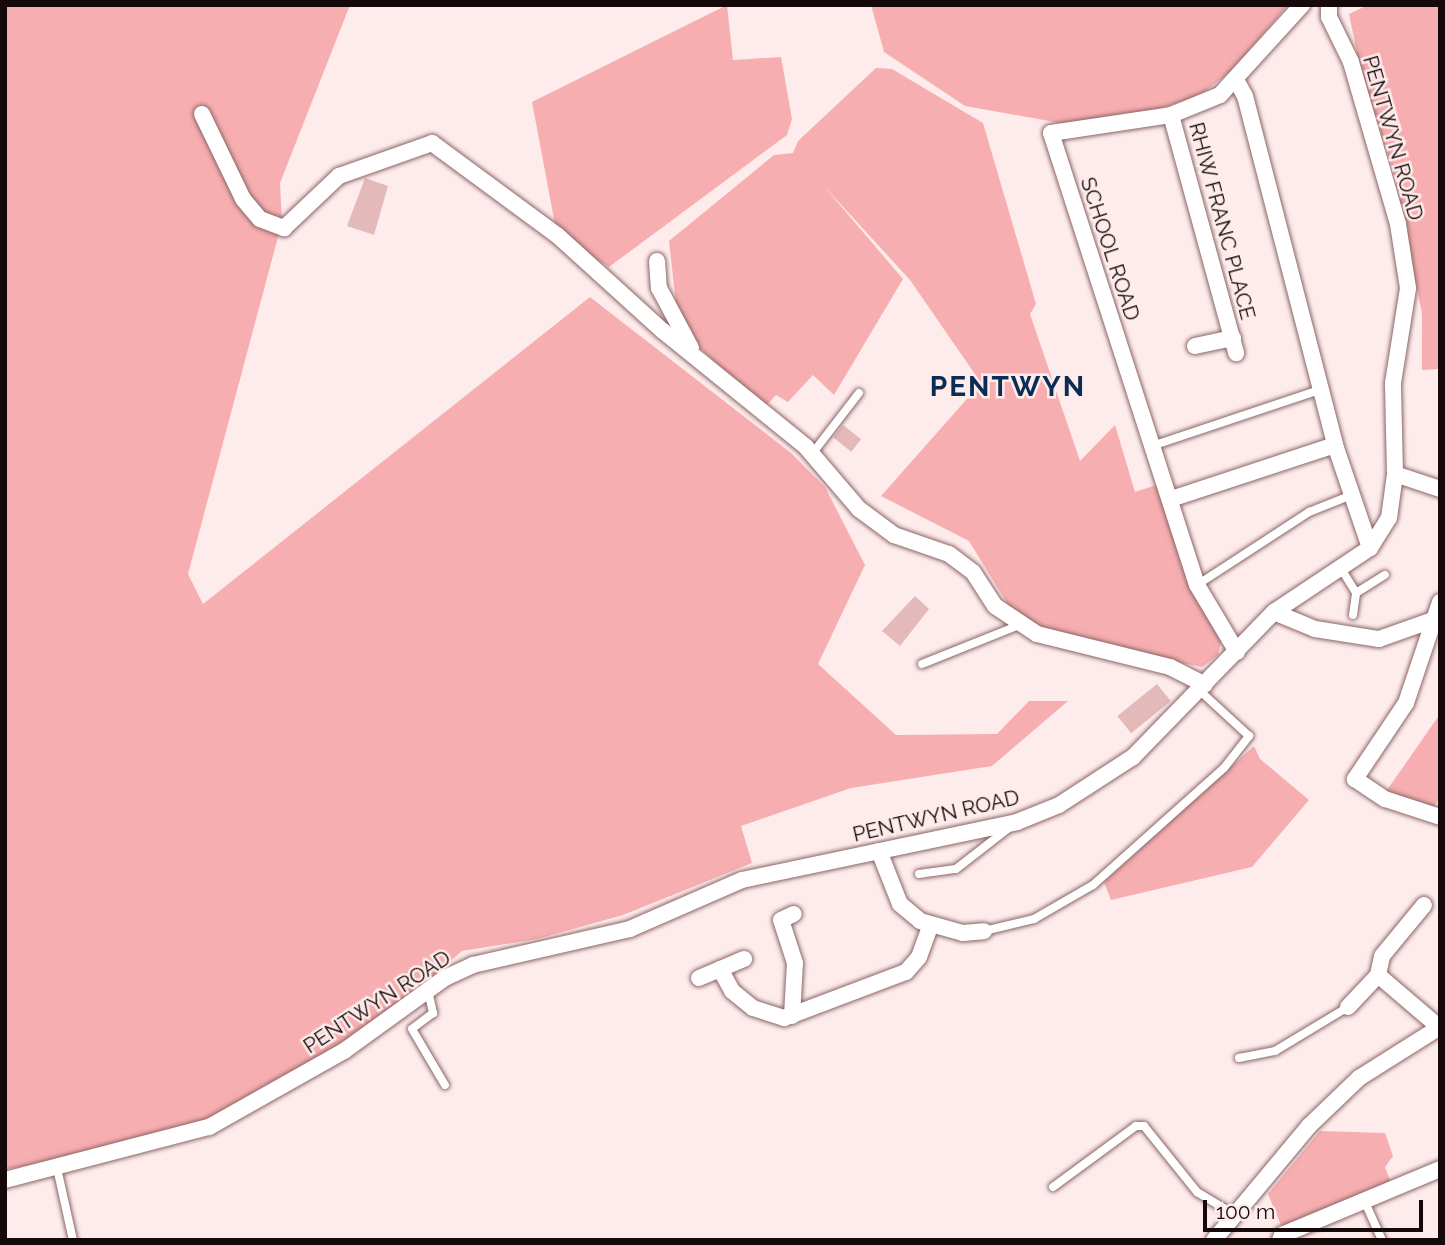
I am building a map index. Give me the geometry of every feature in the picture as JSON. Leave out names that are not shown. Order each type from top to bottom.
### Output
[{"type":"street","name":"SCHOOL ROAD","points":[[1237,652],[1197,585],[1051,133],[1171,115],[1220,95],[1302,5]]},
{"type":"street","name":"PENTWYN ROAD","points":[[5,1180],[209,1127],[344,1051],[428,991],[473,965],[630,929],[742,880],[1017,822],[1059,806],[1133,757],[1274,612],[1370,548],[1389,518],[1395,474],[1393,383],[1408,288],[1398,224],[1351,62],[1329,17],[1329,5]]},
{"type":"street","points":[[1236,80],[1245,96],[1319,390],[1370,548]]},
{"type":"street","points":[[202,114],[243,199],[260,219],[284,228],[339,176],[432,143],[557,235],[615,291],[812,454],[859,509],[894,535],[949,554],[973,572],[995,606],[1037,634],[1170,667],[1202,688]]},
{"type":"street","name":"RHIW FRANC PLACE","points":[[1171,115],[1235,345],[1195,346]]},
{"type":"street","points":[[657,261],[659,288],[672,320],[692,349],[747,393],[749,402]]},
{"type":"street","points":[[1171,499],[1335,445]]},
{"type":"street","points":[[1395,474],[1440,489]]},
{"type":"street","points":[[1440,602],[1430,621],[1406,703],[1355,779],[1385,799],[1440,817]]},
{"type":"street","points":[[1274,612],[1315,629],[1379,639],[1430,621]]},
{"type":"street","points":[[879,851],[900,904],[930,926],[962,933],[984,930]]},
{"type":"street","points":[[1348,1007],[1378,975],[1382,956],[1424,905]]},
{"type":"street","points":[[792,1016],[795,963],[781,920],[794,915]]},
{"type":"street","points":[[720,969],[732,991],[753,1008],[767,1016],[792,1016],[906,972],[919,957],[930,926]]},
{"type":"street","points":[[699,978],[744,959]]},
{"type":"street","points":[[1214,1240],[1310,1126],[1359,1077],[1439,1028],[1378,975]]},
{"type":"street","points":[[1281,1237],[1440,1169]]},
{"type":"lane","points":[[1152,446],[1319,390]]},
{"type":"lane","points":[[812,454],[859,393]]},
{"type":"lane","points":[[1197,585],[1322,504],[1352,495]]},
{"type":"lane","points":[[1340,567],[1356,593],[1353,615]]},
{"type":"lane","points":[[1356,593],[1385,575]]},
{"type":"lane","points":[[922,664],[1022,624]]},
{"type":"lane","points":[[984,930],[1034,919],[1093,885],[1224,768],[1249,736],[1202,688]]},
{"type":"lane","points":[[919,874],[956,869],[1017,822]]},
{"type":"lane","points":[[428,991],[433,1013],[412,1029],[444,1085]]},
{"type":"lane","points":[[1239,1058],[1275,1051],[1348,1007]]},
{"type":"lane","points":[[1053,1187],[1136,1126],[1144,1126],[1197,1192],[1235,1216]]},
{"type":"lane","points":[[57,1168],[73,1240]]},
{"type":"lane","points":[[1364,1200],[1382,1240]]},
{"type":"shaded area","points":[[5,5],[350,5],[280,183],[282,222],[188,574],[203,604],[590,297],[791,453],[825,487],[865,565],[818,664],[896,735],[997,734],[1029,701],[1068,701],[992,766],[851,788],[741,826],[752,863],[623,915],[537,939],[462,951],[390,1013],[285,1079],[209,1119],[56,1162],[5,1169]]},
{"type":"shaded area","points":[[727,5],[733,60],[781,57],[792,119],[787,135],[609,267],[557,235],[532,102]]},
{"type":"shaded area","points":[[871,5],[1288,5],[1231,71],[1199,96],[1133,117],[1066,124],[965,106],[884,52]]},
{"type":"shaded area","points":[[1368,5],[1440,5],[1440,369],[1422,370],[1422,313],[1392,166],[1362,76],[1349,14]]},
{"type":"shaded area","points":[[876,68],[892,69],[983,123],[1036,304],[1030,314],[1080,461],[1115,425],[1135,492],[1156,485],[1192,589],[1222,637],[1218,655],[1202,667],[1051,637],[1015,616],[969,541],[881,496],[981,383],[910,280],[823,185],[903,279],[834,395],[813,375],[788,402],[776,395],[764,408],[694,342],[677,312],[669,241],[774,155],[793,153],[798,141]]},
{"type":"shaded area","points":[[1440,714],[1440,797],[1432,810],[1385,793]]},
{"type":"shaded area","points":[[1254,746],[1260,759],[1309,800],[1252,867],[1111,900],[1104,882]]},
{"type":"shaded area","points":[[1320,1131],[1385,1133],[1393,1156],[1385,1167],[1391,1183],[1283,1230],[1268,1194]]},
{"type":"building","points":[[365,178],[388,186],[374,235],[347,226]]},
{"type":"building","points":[[843,425],[861,439],[851,452],[833,438]]},
{"type":"building","points":[[915,596],[929,609],[900,646],[882,631]]},
{"type":"building","points":[[1157,684],[1171,701],[1131,733],[1117,716]]},
{"type":"district","name":"PENTWYN","points":[[1008,387]]}]
